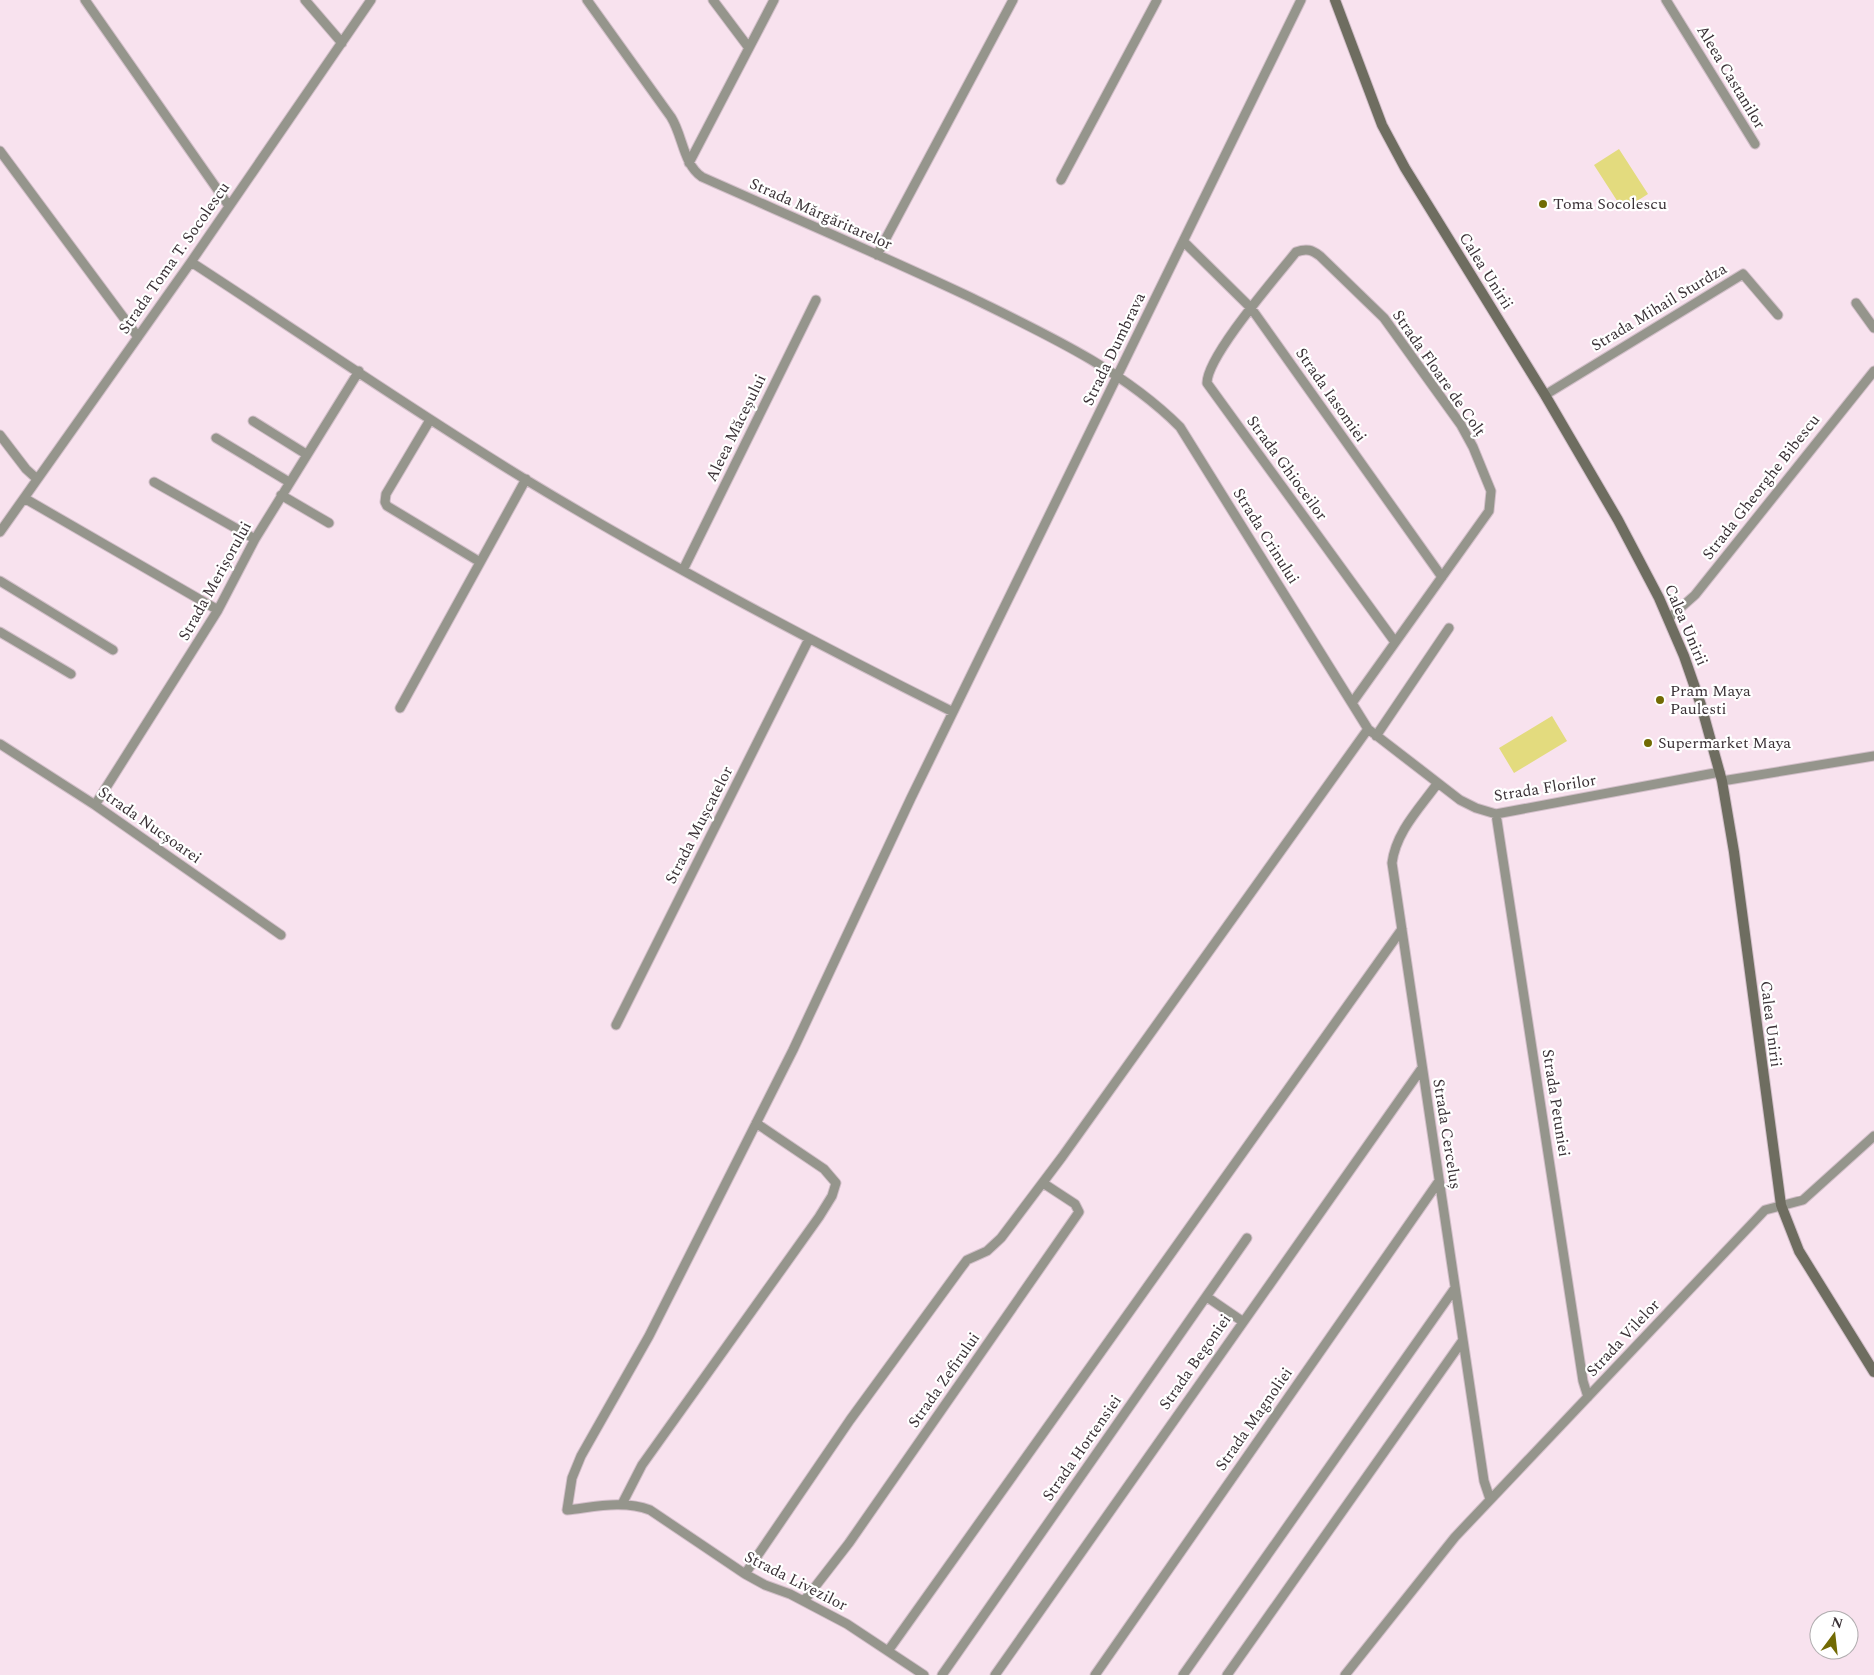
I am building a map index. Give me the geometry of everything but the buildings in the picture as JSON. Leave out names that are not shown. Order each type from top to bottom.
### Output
[{"type":"main road","name":"Calea Unirii","points":[[1335,0],[1382,125],[1401,160],[1545,395],[1618,520],[1669,618],[1701,704],[1721,777],[1734,852],[1782,1205],[1799,1251],[1874,1372]]},
{"type":"street","points":[[84,0],[229,206]]},
{"type":"street","points":[[305,0],[342,43]]},
{"type":"street","name":"Strada Toma T. Socolescu","points":[[0,532],[191,262],[371,0]]},
{"type":"street","points":[[587,0],[671,117],[679,130],[689,163]]},
{"type":"street","points":[[712,0],[749,48]]},
{"type":"street","points":[[689,163],[774,0]]},
{"type":"street","points":[[877,255],[1013,0]]},
{"type":"street","points":[[1062,180],[1157,0]]},
{"type":"street","name":"Strada Dumbrava","points":[[567,1510],[572,1478],[581,1456],[649,1336],[793,1050],[953,712],[1301,0]]},
{"type":"street","name":"Aleea Castanilor","points":[[1666,0],[1755,144]]},
{"type":"street","points":[[0,151],[138,337]]},
{"type":"street","name":"Strada Mărgăritarelor","points":[[689,163],[693,171],[702,177],[1015,319],[1118,376]]},
{"type":"street","name":"Strada Iasomiei","points":[[1184,242],[1251,308],[1442,577]]},
{"type":"street","name":"Strada Floare de Colț","points":[[1251,308],[1296,252],[1303,249],[1313,250],[1384,318],[1461,425],[1488,482],[1491,501],[1488,512],[1352,703]]},
{"type":"street","points":[[191,262],[359,371],[430,420],[526,479],[683,570],[809,639],[953,712]]},
{"type":"street","name":"Strada Mihail Sturdza","points":[[1545,395],[1743,274],[1778,315]]},
{"type":"street","name":"Aleea Măceșului","points":[[683,570],[816,300]]},
{"type":"street","points":[[1856,303],[1874,328]]},
{"type":"street","name":"Strada Ghioceilor","points":[[1251,308],[1209,369],[1207,383],[1395,642]]},
{"type":"street","name":"Strada Merișorului","points":[[95,805],[218,610],[255,539],[359,371]]},
{"type":"street","name":"Strada Gheorghe Bibescu","points":[[1669,618],[1695,595],[1874,371]]},
{"type":"street","name":"Strada Crinului","points":[[1118,376],[1159,406],[1180,427],[1368,729]]},
{"type":"street","points":[[430,420],[386,494],[385,502],[387,506],[480,562]]},
{"type":"street","points":[[253,421],[306,454]]},
{"type":"street","points":[[0,435],[26,469],[37,479]]},
{"type":"street","points":[[216,438],[289,482]]},
{"type":"street","points":[[400,708],[526,479]]},
{"type":"street","points":[[154,482],[255,539]]},
{"type":"street","points":[[282,495],[329,523]]},
{"type":"street","points":[[24,498],[218,610]]},
{"type":"street","points":[[0,581],[113,650]]},
{"type":"street","points":[[1376,736],[1448,628]]},
{"type":"street","points":[[0,632],[70,674]]},
{"type":"street","name":"Strada Mușcatelor","points":[[616,1025],[809,639]]},
{"type":"street","points":[[744,1574],[850,1420],[967,1260],[987,1250],[1001,1238],[1043,1183],[1368,729]]},
{"type":"street","name":"Strada Florilor","points":[[1368,729],[1460,800],[1476,808],[1496,814],[1721,777],[1874,756]]},
{"type":"street","name":"Strada Nucșoarei","points":[[0,744],[95,805],[280,935]]},
{"type":"street","name":"Strada Cerceluș","points":[[1437,784],[1394,846],[1392,863],[1485,1487],[1490,1499]]},
{"type":"street","name":"Strada Petuniei","points":[[1496,814],[1583,1381],[1588,1397]]},
{"type":"street","points":[[888,1651],[1402,929]]},
{"type":"street","name":"Strada Begoniei","points":[[995,1675],[1242,1321],[1422,1068]]},
{"type":"street","points":[[622,1504],[642,1466],[819,1217],[835,1190],[836,1183],[824,1169],[756,1123]]},
{"type":"street","name":"Strada Vilelor","points":[[1345,1675],[1455,1537],[1765,1210],[1803,1200],[1874,1136]]},
{"type":"street","name":"Strada Magnoliei","points":[[1095,1675],[1439,1181]]},
{"type":"street","name":"Strada Zefirului","points":[[804,1601],[854,1535],[1079,1212],[1075,1204],[1043,1183]]},
{"type":"street","name":"Strada Hortensiei","points":[[942,1675],[1208,1297],[1247,1238]]},
{"type":"street","points":[[1183,1675],[1455,1288]]},
{"type":"street","points":[[1208,1297],[1242,1321]]},
{"type":"street","points":[[1227,1675],[1463,1340]]},
{"type":"street","name":"Strada Livezilor","points":[[567,1510],[635,1504],[650,1510],[744,1574],[804,1601],[847,1624],[924,1675]]},
{"type":"shaded area","points":[[1619,149],[1648,194],[1623,210],[1594,165]]},
{"type":"shaded area","points":[[1552,716],[1567,741],[1514,773],[1499,748]]},
{"type":"place","name":"Toma Socolescu","points":[[1543,204]]},
{"type":"place","name":"Pram Maya Paulesti","points":[[1660,700]]},
{"type":"place","name":"Supermarket Maya","points":[[1648,743]]}]
